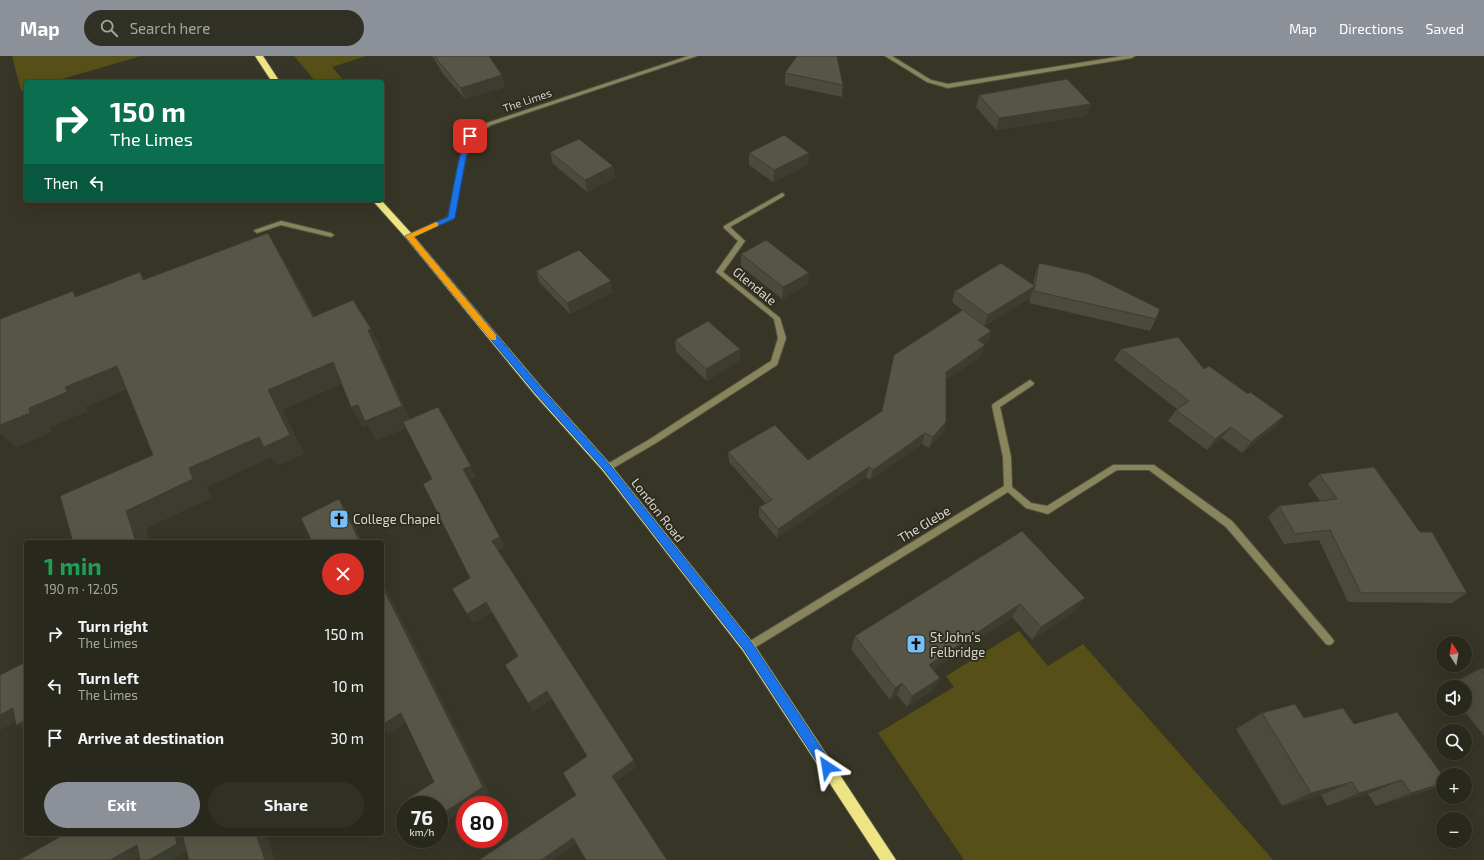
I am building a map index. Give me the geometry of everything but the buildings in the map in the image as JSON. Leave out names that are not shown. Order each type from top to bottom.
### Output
[{"type":"highway","points":[[259,56],[275,80]]},
{"type":"highway","name":"London Road","points":[[378,202],[409,236],[539,392],[607,468],[748,647],[889,860]]},
{"type":"street","name":"The Limes","points":[[409,236],[451,218],[463,157],[470,136],[489,124],[694,56]]},
{"type":"street","points":[[888,56],[929,81],[948,86],[1132,56]]},
{"type":"street","name":"Glendale","points":[[607,468],[653,442],[774,363],[782,338],[777,318],[720,272],[742,241],[726,227],[782,194]]},
{"type":"street","points":[[257,231],[281,223],[331,235]]},
{"type":"street","points":[[1030,383],[996,406],[1007,457],[1008,488],[1028,506],[1048,510],[1116,467],[1151,467],[1229,524],[1329,641]]},
{"type":"street","name":"The Glebe","points":[[748,647],[1008,488]]},
{"type":"shaded area","points":[[12,56],[141,56],[59,80],[24,80],[24,90],[21,91]]},
{"type":"shaded area","points":[[294,56],[366,56],[332,67],[343,80],[314,80]]},
{"type":"shaded area","points":[[1019,631],[1048,666],[1083,644],[1273,860],[964,860],[878,733],[954,687],[946,676]]},
{"type":"slow traffic","points":[[436,225],[409,236],[494,338]]},
{"type":"place","name":"College Chapel","points":[[339,519]]},
{"type":"place","name":"St John's Felbridge","points":[[916,644]]},
{"type":"route","points":[[470,136],[463,157],[451,218],[409,236],[539,392],[607,468],[673,551],[748,647],[827,767]]}]
